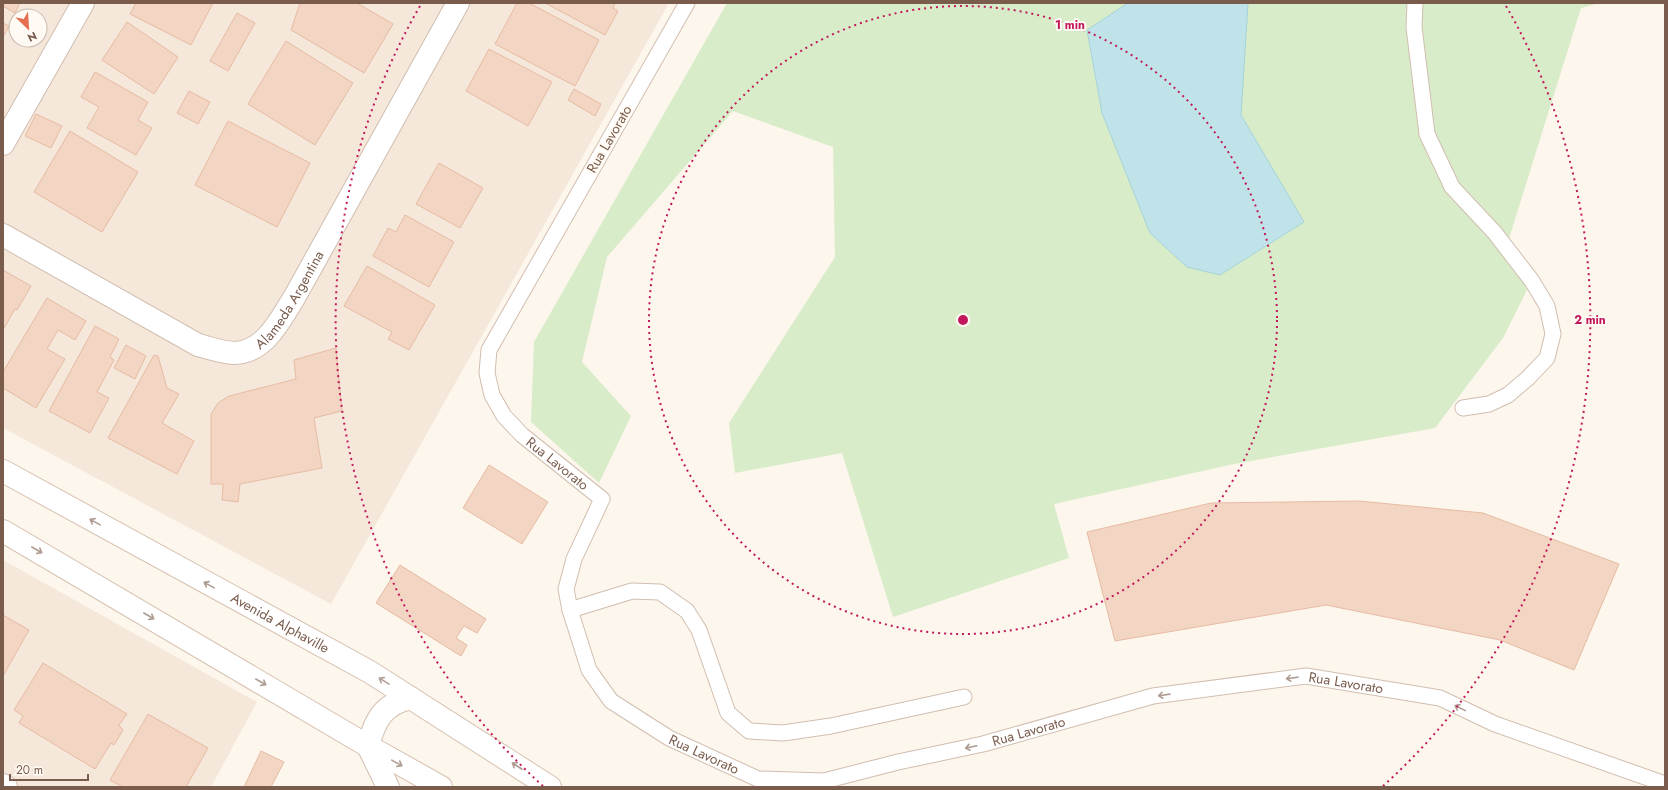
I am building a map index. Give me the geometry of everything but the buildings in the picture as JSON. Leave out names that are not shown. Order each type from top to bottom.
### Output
[{"type":"main road","points":[[3,144],[83,3]]},
{"type":"main road","name":"Alameda Argentina","points":[[3,235],[198,345],[233,353],[246,352],[264,340],[294,298],[458,3]]},
{"type":"main road","name":"Avenida Alphaville","points":[[3,471],[370,672],[550,787]]},
{"type":"main road","points":[[3,531],[368,746],[441,787]]},
{"type":"main road","points":[[388,787],[368,746],[372,730],[378,718],[387,708],[399,700],[411,698]]},
{"type":"lane","name":"Rua Lavorato","points":[[687,3],[489,350],[487,374],[490,388],[492,395],[504,416],[522,435],[602,499],[574,559],[566,589],[570,610],[589,670],[611,701],[669,738],[758,778],[824,781],[898,762],[983,744],[1153,696],[1306,676],[1440,698],[1495,724],[1665,784]]},
{"type":"lane","points":[[1415,3],[1414,27],[1427,134],[1452,187],[1495,233],[1532,281],[1547,306],[1553,334],[1547,358],[1528,378],[1508,395],[1489,404],[1463,408]]},
{"type":"lane","points":[[570,610],[632,591],[660,592],[687,611],[699,630],[728,713],[750,731],[783,733],[831,726],[964,697]]},
{"type":"shaded area","points":[[3,3],[669,3],[331,604],[3,428]]},
{"type":"shaded area","points":[[3,560],[257,702],[211,787],[3,787]]},
{"type":"green space","points":[[727,3],[1600,3],[1581,8],[1507,245],[1527,290],[1503,338],[1435,428],[1234,464],[1054,504],[1069,558],[893,617],[842,453],[735,473],[729,423],[835,257],[833,147],[733,111],[607,257],[582,362],[631,416],[599,483],[531,422],[534,342]]},
{"type":"water","points":[[1128,3],[1248,3],[1241,115],[1304,222],[1220,275],[1187,267],[1150,233],[1102,113],[1087,30]]}]
